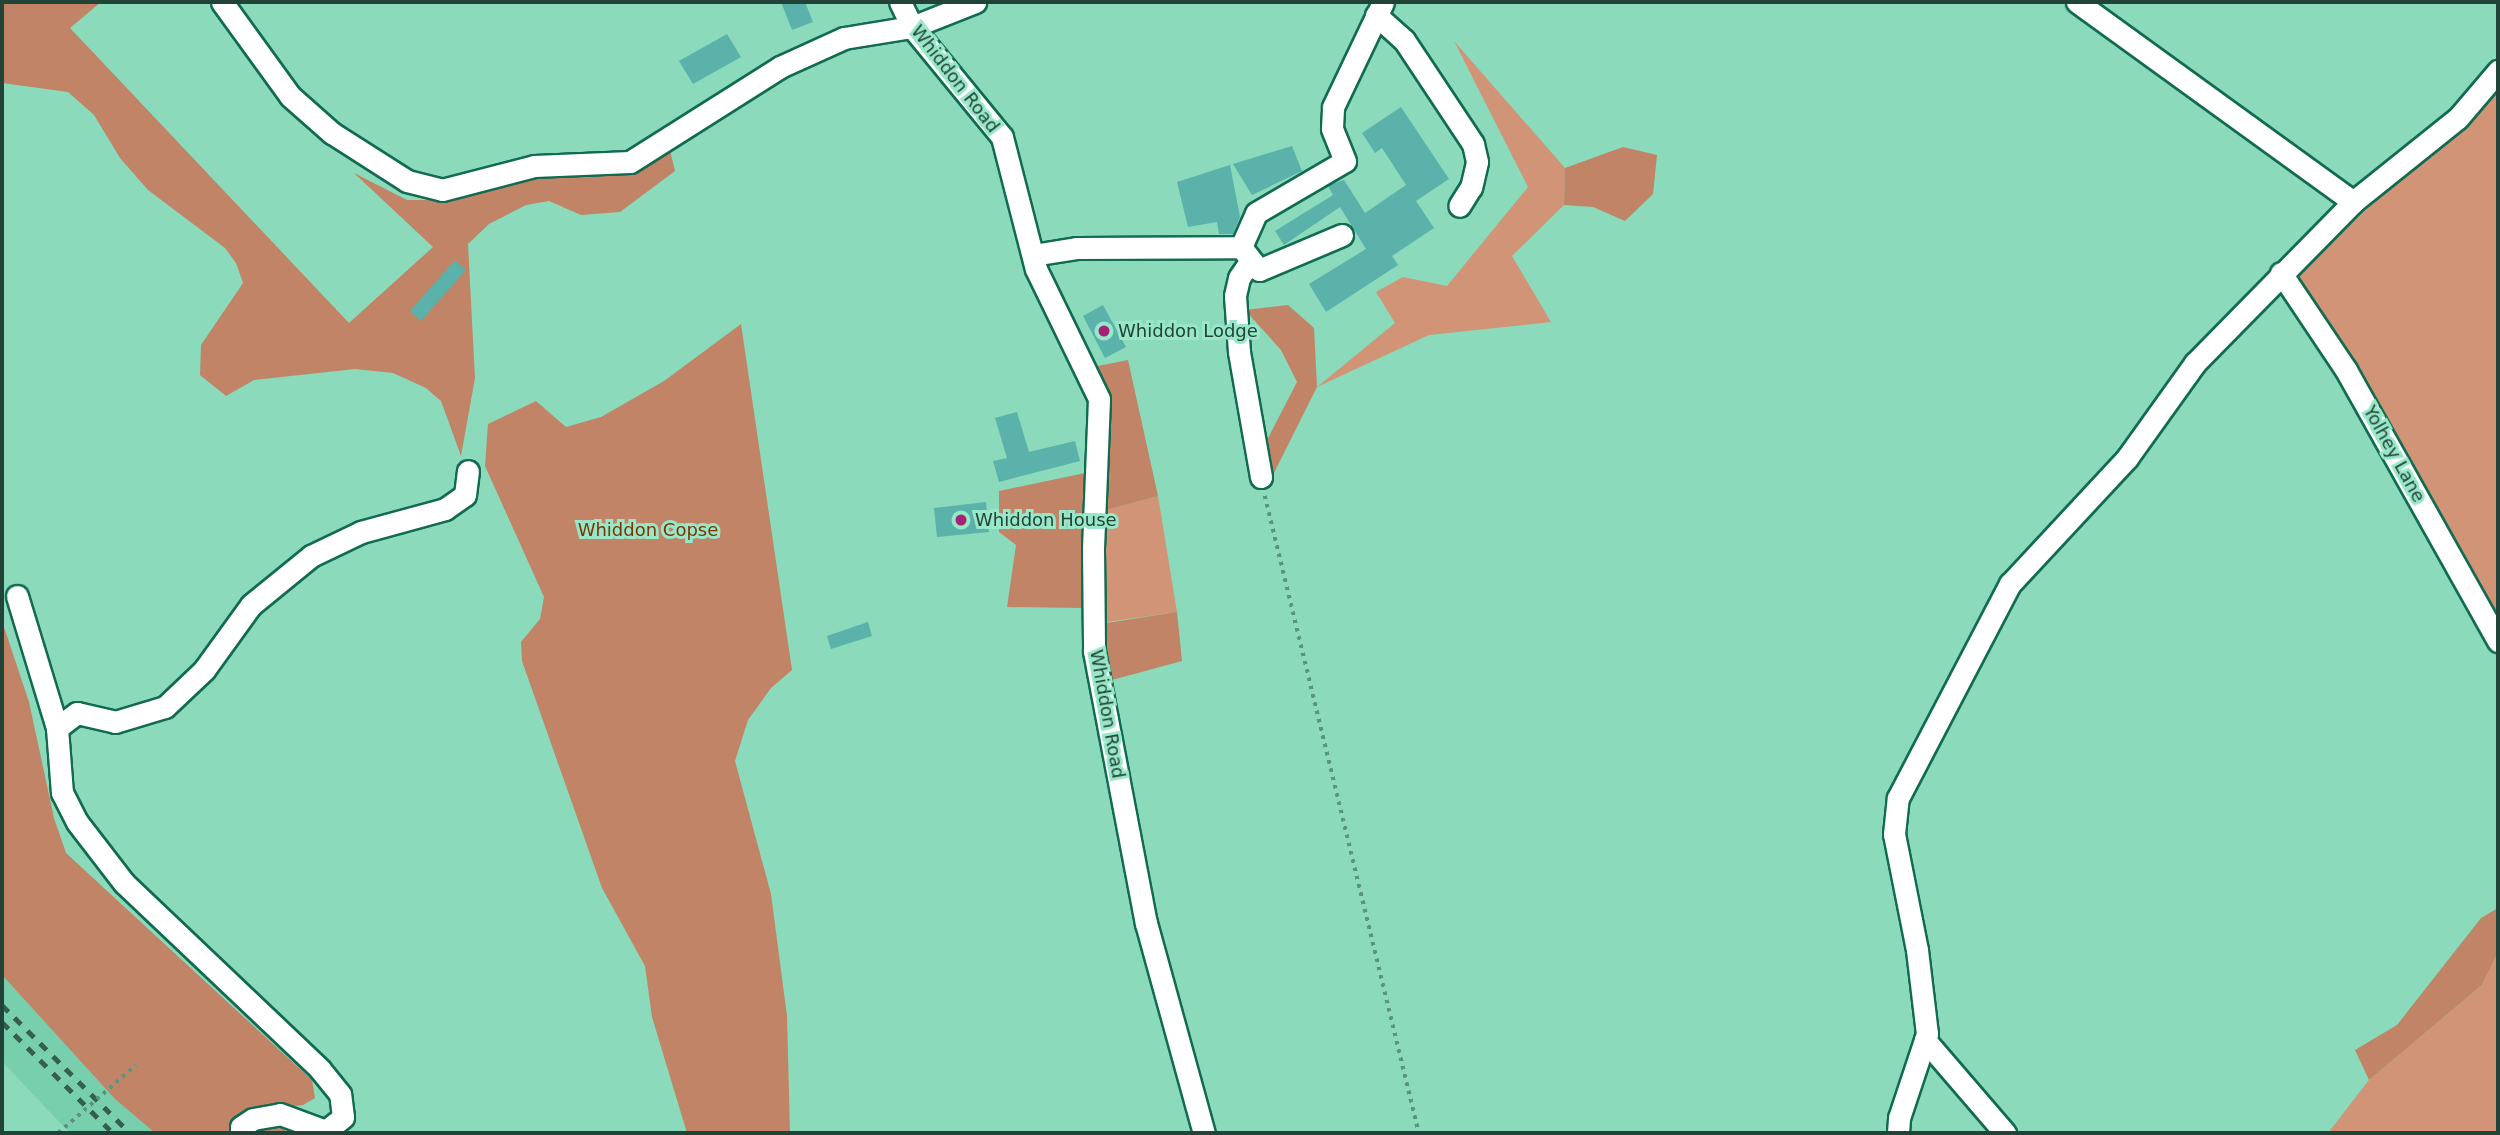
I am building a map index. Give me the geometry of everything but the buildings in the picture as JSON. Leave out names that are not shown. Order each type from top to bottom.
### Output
[{"type":"street","points":[[222,2],[290,96],[332,133],[407,181],[442,190],[534,166],[631,162],[780,67],[844,38],[912,27],[975,2]]},
{"type":"street","name":"Whiddon Road","points":[[900,2],[912,27],[1002,137],[1033,255],[1100,400],[1093,550],[1094,652],[1146,923],[1204,1133]]},
{"type":"street","points":[[2077,2],[2353,202]]},
{"type":"street","points":[[1261,477],[1239,352],[1235,296],[1239,278],[1256,213],[1345,161],[1332,128],[1333,107],[1379,8],[1404,40],[1472,144],[1477,162],[1471,187],[1459,206]]},
{"type":"street","points":[[1898,1133],[1899,1118],[1925,1040],[1917,950],[1894,834],[1898,798],[2010,584],[2127,458],[2195,363],[2353,202],[2458,118],[2498,71]]},
{"type":"street","points":[[1033,255],[1077,248],[1245,255],[1259,270],[1342,235]]},
{"type":"street","name":"Yolhey Lane","points":[[2281,273],[2346,370],[2498,641]]},
{"type":"street","points":[[57,728],[77,713],[115,722],[165,706],[204,670],[251,605],[311,556],[361,533],[445,509],[465,495],[468,471]]},
{"type":"street","points":[[17,596],[57,728],[62,793],[77,822],[116,873],[164,925],[320,1069],[340,1094],[343,1117],[326,1130],[281,1114],[253,1118],[241,1127],[241,1133]]},
{"type":"street","points":[[1925,1040],[2005,1133]]},
{"type":"path","points":[[1261,477],[1419,1133]]},
{"type":"path","points":[[58,1133],[136,1065]]},
{"type":"shaded area","points":[[1454,41],[1565,168],[1564,205],[1512,256],[1551,322],[1429,335],[1317,387],[1395,323],[1376,292],[1403,277],[1447,286],[1528,187]]},
{"type":"shaded area","points":[[2498,86],[2498,624],[2368,387],[2299,285],[2300,270],[2411,169],[2444,146]]},
{"type":"shaded area","points":[[1158,496],[1177,612],[1100,623],[1102,511]]},
{"type":"shaded area","points":[[2498,952],[2498,1133],[2328,1133],[2369,1080],[2482,985]]},
{"type":"shaded area","points":[[2,975],[115,1099],[155,1133],[70,1133],[2,1061]]},
{"type":"green space","points":[[2,2],[101,2],[70,28],[349,323],[433,247],[354,173],[407,200],[436,200],[547,172],[629,175],[670,150],[675,171],[620,212],[581,215],[549,201],[526,205],[489,224],[468,244],[475,378],[461,456],[441,401],[426,388],[393,373],[355,369],[254,380],[226,396],[200,375],[201,345],[243,283],[236,263],[225,248],[148,190],[120,158],[94,115],[68,92],[2,83]]},
{"type":"green space","points":[[1623,147],[1657,155],[1653,194],[1625,221],[1593,207],[1564,205],[1565,168]]},
{"type":"green space","points":[[1288,305],[1314,328],[1317,387],[1273,475],[1265,444],[1297,382],[1281,350],[1245,310]]},
{"type":"green space","name":"Whiddon Copse","points":[[741,324],[792,670],[771,688],[748,720],[735,761],[771,894],[787,1016],[790,1133],[687,1133],[652,1017],[645,966],[602,888],[522,661],[521,642],[540,619],[544,597],[485,466],[488,424],[536,401],[566,427],[601,417],[664,381]]},
{"type":"green space","points":[[1128,360],[1158,496],[1102,511],[1103,399],[1098,366]]},
{"type":"green space","points":[[1085,473],[1083,608],[1007,607],[1016,545],[999,532],[999,491]]},
{"type":"green space","points":[[1177,612],[1182,661],[1112,680],[1100,624]]},
{"type":"green space","points":[[2,621],[29,702],[54,818],[66,853],[312,1080],[315,1098],[303,1105],[268,1109],[287,1133],[155,1133],[115,1099],[2,975]]},
{"type":"green space","points":[[2498,908],[2498,952],[2482,985],[2369,1080],[2355,1050],[2397,1025],[2481,918]]},
{"type":"railway","points":[[2,1005],[130,1133]]},
{"type":"railway","points":[[2,1022],[113,1133]]},
{"type":"place","name":"Whiddon Lodge","points":[[1104,331]]},
{"type":"place","name":"Whiddon House","points":[[961,520]]}]
